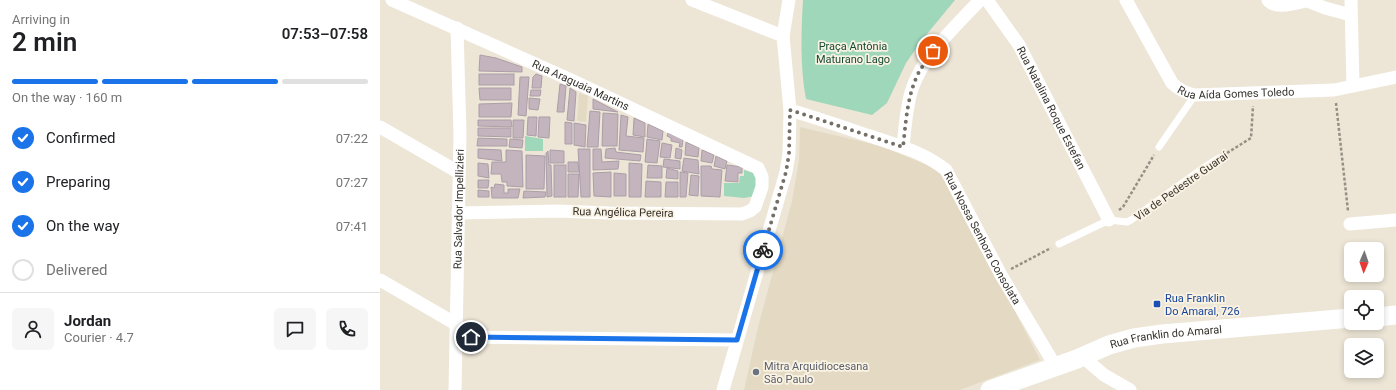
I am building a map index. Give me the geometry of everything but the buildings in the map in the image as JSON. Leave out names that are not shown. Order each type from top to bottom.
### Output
[{"type":"street","name":"Rua Araguaia Martins","points":[[392,0],[578,83],[758,168],[762,177]]},
{"type":"street","points":[[692,0],[783,36]]},
{"type":"street","points":[[723,390],[786,172],[789,154],[790,110],[783,36],[789,0]]},
{"type":"street","points":[[903,147],[908,106],[919,71],[933,51],[980,0]]},
{"type":"street","name":"Rua Natalina Roque Estefan","points":[[988,0],[1019,45],[1109,220]]},
{"type":"street","name":"Rua Aída Gomes Toledo","points":[[1126,0],[1172,83],[1184,92],[1195,95],[1334,90],[1396,78]]},
{"type":"street","points":[[1268,0],[1272,4],[1282,5],[1305,1],[1351,15]]},
{"type":"street","points":[[1351,0],[1353,86]]},
{"type":"street","name":"Rua Salvador Impellizieri","points":[[455,390],[460,96],[457,28]]},
{"type":"street","name":"Rua Nossa Senhora Consolata","points":[[790,110],[903,147],[926,157],[946,170],[1001,275],[1056,367]]},
{"type":"street","points":[[380,127],[458,172]]},
{"type":"street","name":"Rua Angélica Pereira","points":[[458,213],[558,211],[742,214],[750,211],[755,206],[762,187],[762,177]]},
{"type":"street","points":[[1350,224],[1396,220]]},
{"type":"street","points":[[380,280],[456,324]]},
{"type":"street","points":[[1384,316],[1396,315]]},
{"type":"street","name":"Rua Franklin do Amaral","points":[[990,390],[1083,357],[1109,345],[1134,338],[1162,334],[1344,319]]},
{"type":"street","points":[[456,337],[737,340]]},
{"type":"street","points":[[1083,357],[1104,375],[1130,390]]},
{"type":"lane","points":[[1159,147],[1195,95]]},
{"type":"lane","name":"Via de Pedestre Guaraí","points":[[1109,220],[1127,222],[1132,220],[1220,158]]},
{"type":"lane","points":[[1059,244],[1109,220]]},
{"type":"path","points":[[1334,90],[1350,224]]},
{"type":"path","name":"Via de Pedestre Guaraí","points":[[1220,158],[1252,138],[1254,92]]},
{"type":"path","points":[[1109,220],[1123,207],[1159,147]]},
{"type":"path","points":[[1001,275],[1059,244]]},
{"type":"shaded area","points":[[579,93],[588,96],[586,122],[577,121]]},
{"type":"shaded area","points":[[800,127],[881,146],[939,170],[961,206],[1040,360],[960,390],[744,390],[758,327],[792,201],[799,160]]},
{"type":"green space","name":"Praça Antônia Maturano Lago","points":[[803,0],[955,0],[922,40],[906,63],[887,103],[872,115],[806,99],[802,50]]},
{"type":"green space","points":[[525,136],[543,139],[543,151],[525,151]]},
{"type":"green space","points":[[744,170],[754,173],[758,178],[755,196],[744,198],[724,196],[724,183],[739,183],[740,176],[744,176]]},
{"type":"way so far","points":[[763,250],[786,172],[789,154],[790,110],[903,147],[908,106],[912,90],[919,71],[933,51]]},
{"type":"place","name":"Rua Franklin Do Amaral, 726","points":[[1157,304]]},
{"type":"place","name":"Mitra Arquidiocesana São Paulo","points":[[756,372]]},
{"type":"route","points":[[471,337],[737,340],[763,250]]}]
